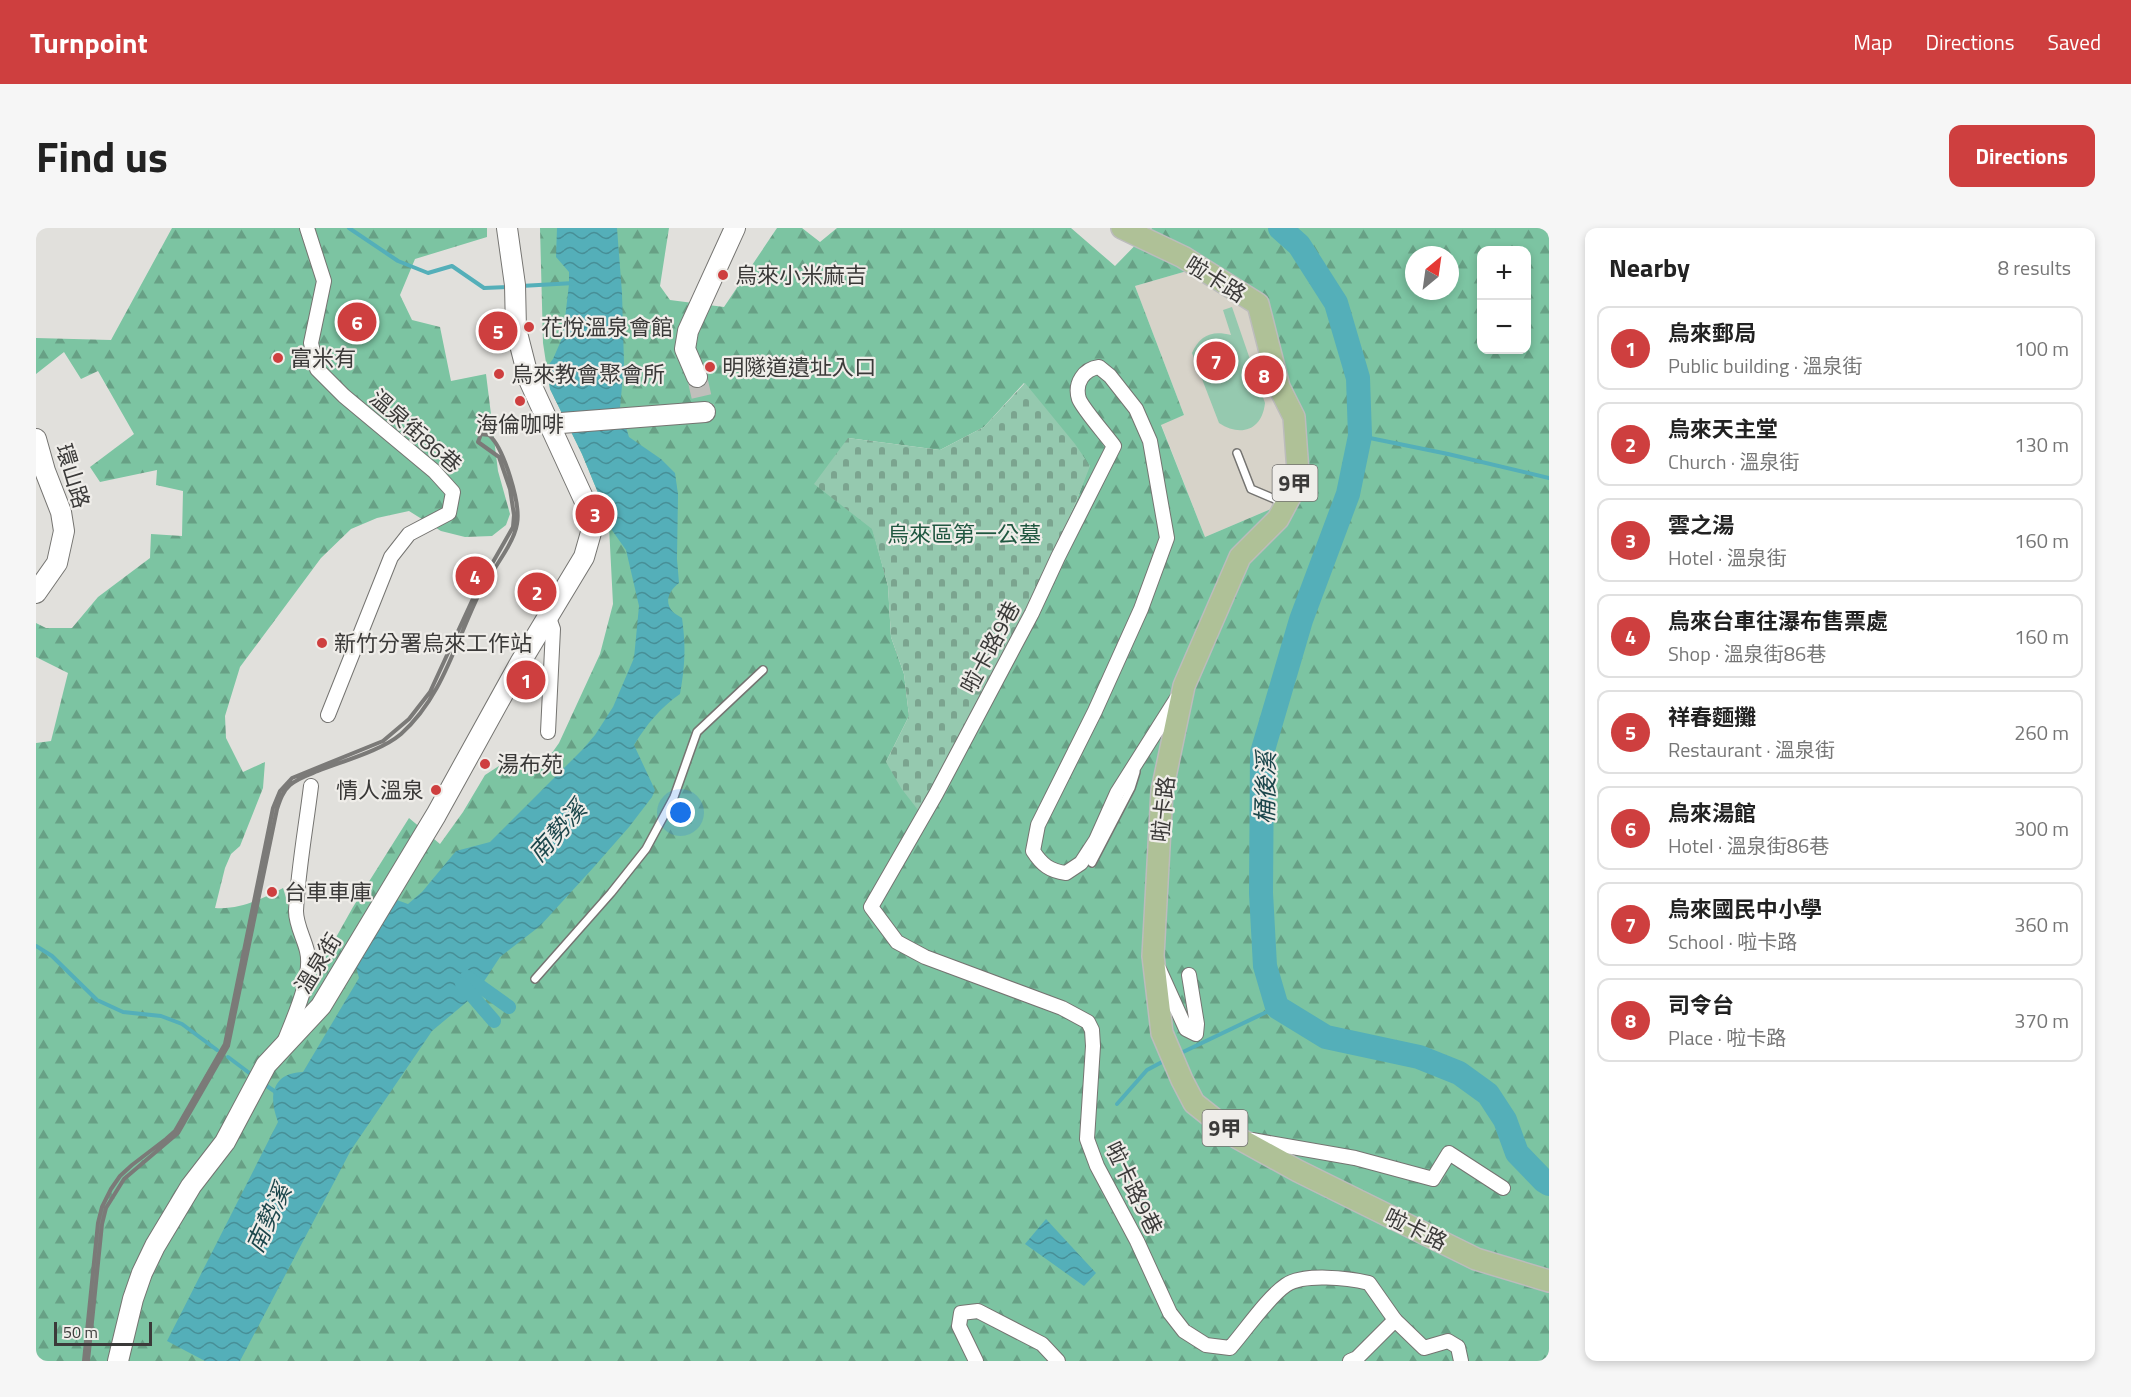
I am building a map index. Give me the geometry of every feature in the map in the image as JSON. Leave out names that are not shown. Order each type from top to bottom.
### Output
[{"type":"main road","name":"啦卡路","points":[[1122,228],[1183,257],[1258,304],[1279,387],[1294,417],[1298,472],[1292,493],[1278,519],[1240,557],[1184,686],[1162,791],[1153,956],[1162,1033],[1194,1102],[1238,1138],[1298,1172],[1476,1259],[1549,1281]]},
{"type":"street","name":"溫泉街86巷","points":[[307,228],[324,281],[311,343],[317,369],[344,396],[434,471],[453,492],[449,513],[409,534],[391,557],[328,715]]},
{"type":"street","name":"溫泉街","points":[[118,1361],[133,1299],[155,1246],[191,1186],[225,1142],[266,1065],[321,1006],[436,815],[548,615],[584,557],[592,529],[586,504],[529,380],[516,329],[514,285],[507,228]]},
{"type":"street","points":[[698,377],[686,349],[688,331],[735,228]]},
{"type":"street","name":"啦卡路9巷","points":[[1184,686],[1117,793],[1096,840],[1082,863],[1066,873],[1052,871],[1039,861],[1033,851],[1038,825],[1095,711],[1141,609],[1167,538],[1150,441],[1136,409],[1110,376],[1099,367],[1090,368],[1080,378],[1078,387],[1080,399],[1114,446],[1032,613],[936,794],[871,907],[897,942],[925,957],[1062,1008],[1088,1022],[1092,1030],[1093,1046],[1087,1139],[1097,1166],[1137,1241],[1170,1313],[1184,1331],[1206,1345],[1230,1348],[1287,1284],[1308,1279],[1350,1278],[1369,1283],[1395,1320]]},
{"type":"street","points":[[548,424],[705,412]]},
{"type":"street","name":"環山路","points":[[36,439],[45,471],[61,512],[64,531],[57,563],[36,593]]},
{"type":"street","points":[[548,615],[553,629],[549,732]]},
{"type":"street","points":[[284,1045],[299,1004],[307,973],[308,952],[300,935],[296,914],[311,786]]},
{"type":"street","points":[[1153,956],[1186,1029],[1196,1034],[1197,1024],[1189,975]]},
{"type":"street","points":[[1238,1138],[1355,1158],[1433,1179],[1449,1153],[1503,1188]]},
{"type":"street","points":[[976,1361],[959,1326],[961,1313],[978,1311],[1042,1344],[1058,1361]]},
{"type":"street","points":[[1350,1361],[1357,1358],[1395,1320],[1424,1354],[1448,1341],[1458,1347],[1461,1361]]},
{"type":"lane","points":[[1237,453],[1251,489],[1286,504]]},
{"type":"lane","points":[[535,979],[646,849],[674,797],[697,732],[763,670]]},
{"type":"lane","points":[[1092,863],[1131,788],[1144,749]]},
{"type":"shaded area","points":[[1187,271],[1232,297],[1251,313],[1285,410],[1291,458],[1278,506],[1205,537],[1161,424],[1184,415],[1135,286]]},
{"type":"green space","points":[[172,228],[487,228],[487,237],[415,259],[400,295],[412,320],[440,327],[451,381],[486,374],[498,471],[510,514],[506,525],[492,536],[465,537],[441,531],[409,511],[377,518],[351,529],[321,558],[240,667],[225,716],[226,738],[243,772],[265,762],[263,788],[240,846],[231,854],[225,868],[215,908],[233,907],[259,900],[283,888],[303,958],[301,1000],[353,907],[409,818],[440,844],[485,775],[502,764],[542,767],[559,743],[600,654],[613,604],[609,526],[582,454],[550,389],[543,343],[540,228],[669,228],[660,286],[670,300],[724,307],[777,228],[802,228],[820,242],[837,228],[1071,228],[1115,266],[1152,228],[1549,228],[1549,1361],[36,1361],[36,743],[51,741],[68,673],[36,657],[36,623],[46,628],[72,628],[98,597],[150,558],[151,534],[182,536],[183,491],[156,485],[157,470],[100,482],[90,467],[134,434],[98,371],[81,379],[64,352],[36,374],[36,338],[111,340]],"holes":[[[1187,271],[1232,297],[1251,313],[1290,420],[1290,479],[1278,506],[1205,537],[1161,425],[1184,415],[1135,286]],[[1024,383],[1089,466],[1076,502],[1027,609],[886,762],[909,716],[904,674],[891,637],[888,586],[848,438],[940,450],[984,427]]]},
{"type":"green space","points":[[1232,307],[1265,403],[1260,420],[1249,429],[1242,430],[1235,430],[1219,423],[1192,353],[1207,335],[1218,333],[1231,335],[1223,310]]},
{"type":"green space","name":"烏來區第一公墓","points":[[1025,383],[1090,466],[1032,598],[918,810],[901,788],[886,762],[909,716],[904,674],[891,637],[888,586],[872,529],[814,484],[848,438],[940,450],[984,427]]},
{"type":"water","name":"南勢溪","points":[[557,228],[617,228],[624,364],[620,408],[629,437],[661,459],[675,473],[678,494],[679,583],[671,592],[668,604],[673,612],[682,618],[684,665],[682,684],[680,694],[654,717],[634,745],[655,790],[629,827],[540,926],[500,957],[475,995],[432,1031],[351,1150],[240,1361],[205,1361],[167,1341],[278,1122],[273,1095],[279,1081],[293,1073],[303,1072],[359,978],[355,963],[394,899],[408,904],[422,892],[456,851],[490,842],[583,749],[613,707],[634,658],[639,606],[626,550],[609,526],[582,454],[550,389],[547,367],[563,336],[569,284],[569,272],[556,257]]},
{"type":"water","points":[[1046,1219],[1096,1273],[1084,1286],[1025,1244]]},
{"type":"waterway","points":[[349,228],[398,261],[428,273],[452,266],[484,288],[508,287]]},
{"type":"waterway","name":"桶後溪","points":[[1280,228],[1299,245],[1336,303],[1358,378],[1360,436],[1348,494],[1301,620],[1262,753],[1261,893],[1265,966],[1277,1007],[1326,1037],[1419,1057],[1459,1073],[1488,1094],[1505,1120],[1517,1153],[1549,1184]]},
{"type":"waterway","points":[[521,286],[574,283]]},
{"type":"waterway","points":[[1360,436],[1549,478]]},
{"type":"waterway","points":[[36,946],[52,956],[97,1000],[123,1012],[161,1016],[182,1024],[217,1050]]},
{"type":"waterway","points":[[467,977],[509,1007]]},
{"type":"waterway","points":[[462,984],[494,1021]]},
{"type":"waterway","points":[[1183,1052],[1277,1007]]},
{"type":"waterway","points":[[228,1057],[252,1075]]},
{"type":"waterway","points":[[1117,1104],[1147,1070],[1162,1062]]},
{"type":"waterway","points":[[264,1084],[277,1093]]},
{"type":"tunnel","points":[[697,377],[705,412]]},
{"type":"railway","points":[[84,1361],[98,1223],[102,1207],[120,1176],[175,1131],[225,1044],[273,808],[280,791],[292,778],[383,741],[409,719],[430,692],[477,590],[513,527],[514,515],[510,489],[499,457],[478,442],[481,434],[489,435],[506,464],[514,490],[518,515],[515,532],[480,592],[438,685],[428,703],[415,719],[393,740],[373,751],[300,779],[288,787],[282,796],[277,809],[228,1046],[178,1133],[124,1179],[106,1208],[102,1224],[88,1361]]},
{"type":"place","name":"烏來小米麻吉","points":[[723,275]]},
{"type":"place","name":"烏來湯館","points":[[357,322]]},
{"type":"place","name":"花悅溫泉會館","points":[[529,327]]},
{"type":"place","name":"祥春麵攤","points":[[498,331]]},
{"type":"place","name":"富米有","points":[[278,358]]},
{"type":"place","name":"烏來國民中小學","points":[[1216,361]]},
{"type":"place","name":"明隧道遺址入口","points":[[710,367]]},
{"type":"place","name":"烏來教會聚會所","points":[[499,374]]},
{"type":"place","name":"司令台","points":[[1264,375]]},
{"type":"place","name":"海倫咖啡","points":[[520,401]]},
{"type":"place","name":"雲之湯","points":[[595,514]]},
{"type":"place","name":"烏來台車往瀑布售票處","points":[[475,576]]},
{"type":"place","name":"烏來天主堂","points":[[537,592]]},
{"type":"place","name":"新竹分署烏來工作站","points":[[322,643]]},
{"type":"place","name":"烏來郵局","points":[[526,680]]},
{"type":"place","name":"湯布苑","points":[[485,764]]},
{"type":"place","name":"情人溫泉","points":[[436,790]]},
{"type":"place","name":"台車車庫","points":[[272,892]]}]
